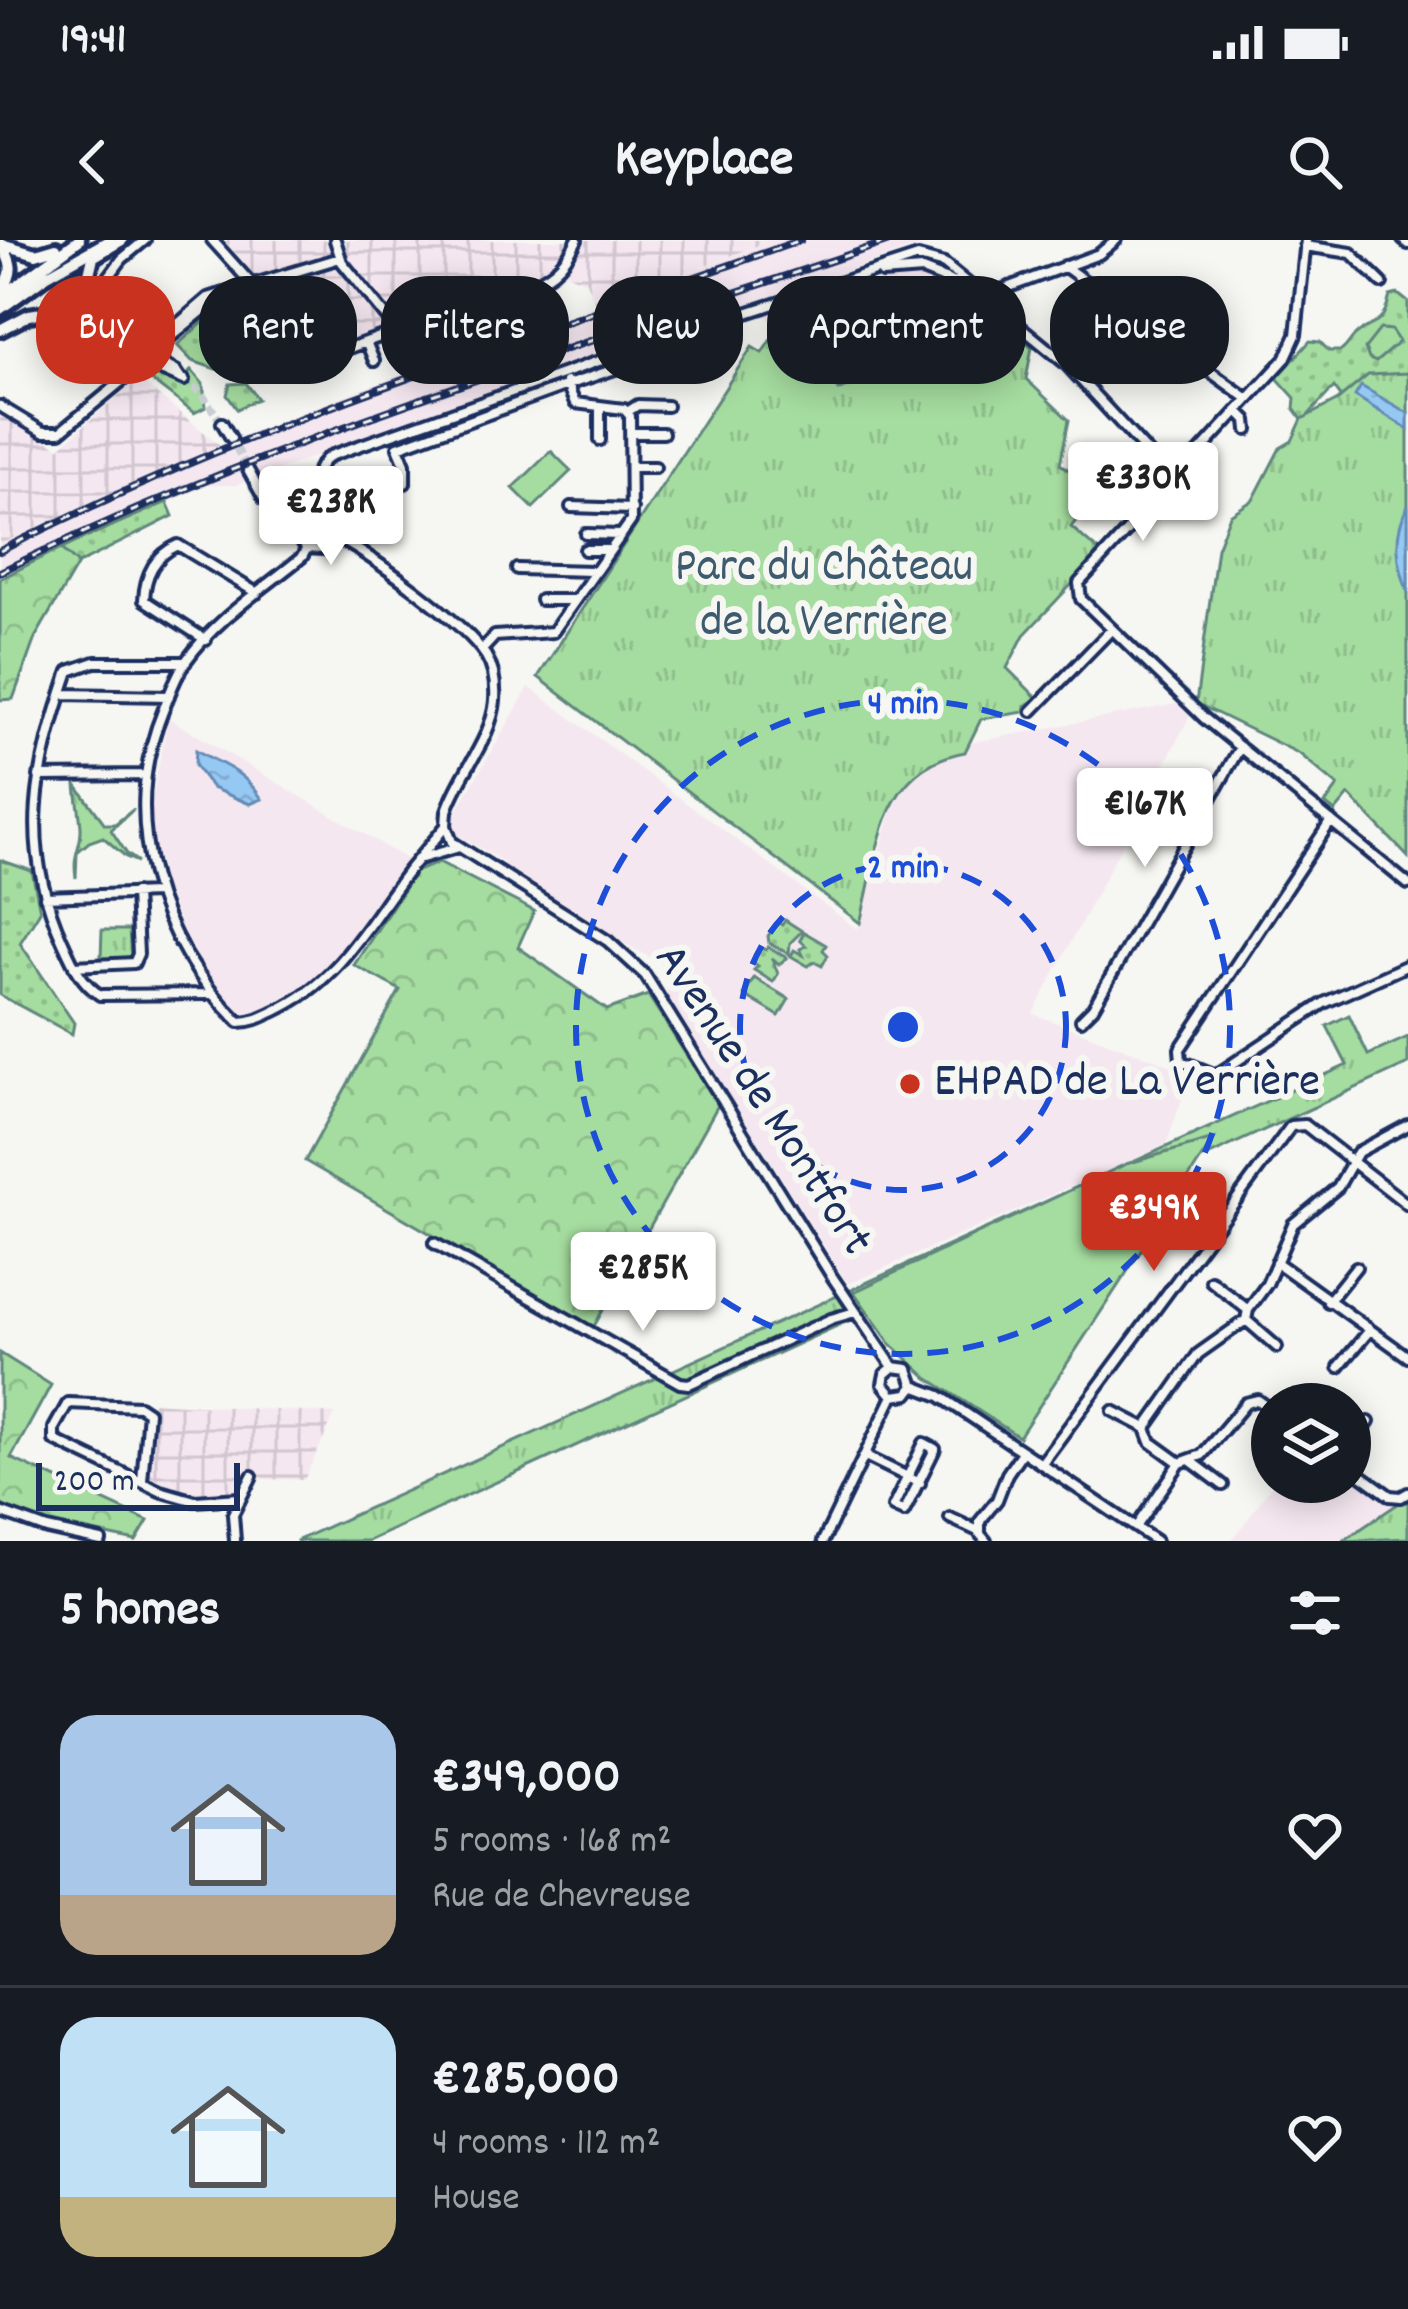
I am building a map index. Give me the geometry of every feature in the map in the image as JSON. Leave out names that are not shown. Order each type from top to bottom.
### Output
[{"type":"main road","points":[[0,244],[36,254],[69,240]]},
{"type":"main road","points":[[0,294],[79,240]]},
{"type":"main road","points":[[0,309],[110,240]]},
{"type":"main road","points":[[89,276],[92,257],[122,240]]},
{"type":"main road","points":[[0,244],[12,265],[11,277],[0,294]]},
{"type":"main road","points":[[4,330],[36,314]]},
{"type":"street","points":[[111,276],[145,240]]},
{"type":"street","points":[[212,240],[243,276]]},
{"type":"street","points":[[334,240],[340,258],[381,310]]},
{"type":"street","points":[[546,276],[577,240]]},
{"type":"street","points":[[1026,280],[1099,254],[1116,240]]},
{"type":"street","points":[[1382,284],[1351,254],[1305,243],[1296,335],[1285,359],[1079,583],[1078,591],[1112,629],[1240,747],[1408,884]]},
{"type":"street","points":[[867,276],[904,260],[928,257],[958,276]]},
{"type":"street","points":[[283,276],[340,258]]},
{"type":"street","points":[[1064,266],[1248,399]]},
{"type":"street","points":[[107,276],[115,271]]},
{"type":"street","points":[[175,328],[199,306]]},
{"type":"street","points":[[569,379],[767,310]]},
{"type":"street","points":[[1026,332],[1065,363],[1173,480]]},
{"type":"street","points":[[357,347],[381,338]]},
{"type":"street","points":[[368,344],[374,361]]},
{"type":"street","points":[[175,371],[182,379]]},
{"type":"street","points":[[0,406],[43,432],[60,433],[118,384]]},
{"type":"street","points":[[311,513],[322,462],[552,384]]},
{"type":"street","points":[[398,447],[555,384]]},
{"type":"street","points":[[567,384],[575,404],[627,412],[638,405],[667,406]]},
{"type":"street","points":[[600,407],[600,440]]},
{"type":"street","points":[[1238,411],[1249,430]]},
{"type":"street","points":[[482,650],[492,638],[547,635],[631,521],[633,433],[627,412]]},
{"type":"street","points":[[222,423],[231,439]]},
{"type":"street","points":[[633,433],[663,434]]},
{"type":"street","points":[[395,434],[405,464],[405,483]]},
{"type":"street","points":[[633,466],[655,467]]},
{"type":"street","points":[[301,519],[274,502],[248,470],[264,499],[307,548]]},
{"type":"street","points":[[632,491],[646,491]]},
{"type":"street","points":[[571,507],[632,509]]},
{"type":"street","points":[[296,531],[301,519],[311,513]]},
{"type":"street","points":[[307,548],[186,662],[152,743],[146,775],[144,828],[158,893],[174,934],[211,994],[239,1022],[252,1022],[292,1003],[328,977],[355,949],[446,826],[450,801],[494,708],[494,674],[482,650],[370,557],[333,536],[329,520],[311,513]]},
{"type":"street","points":[[586,534],[620,535]]},
{"type":"street","points":[[307,548],[322,548],[333,536]]},
{"type":"street","points":[[206,640],[144,600],[145,581],[162,554],[178,545],[256,592]]},
{"type":"street","points":[[585,550],[609,550]]},
{"type":"street","points":[[517,569],[595,572]]},
{"type":"street","points":[[541,600],[575,600]]},
{"type":"street","points":[[1032,711],[1112,629]]},
{"type":"street","points":[[186,662],[79,664],[69,671],[52,713],[39,776],[36,850],[45,897],[74,967],[100,995],[211,994]]},
{"type":"street","points":[[62,694],[169,696]]},
{"type":"street","points":[[1081,1020],[1093,1008],[1240,747]]},
{"type":"street","points":[[39,776],[146,775]]},
{"type":"street","points":[[1331,821],[1180,1049],[1181,1061],[1216,1075],[1324,1003],[1408,965]]},
{"type":"street","points":[[421,858],[456,848],[446,826]]},
{"type":"street","name":"Avenue de Montfort","points":[[456,848],[608,941],[645,975],[893,1367]]},
{"type":"street","points":[[74,967],[134,963],[138,954],[135,893]]},
{"type":"street","points":[[45,897],[158,893]]},
{"type":"street","points":[[1040,1464],[1291,1126],[1298,1123],[1354,1160],[1408,1205]]},
{"type":"street","points":[[1146,1428],[1198,1354],[1247,1315],[1293,1224],[1338,1187],[1358,1152],[1408,1125]]},
{"type":"street","points":[[434,1243],[689,1384],[856,1312]]},
{"type":"street","points":[[1276,1262],[1408,1357]]},
{"type":"street","points":[[1328,1302],[1356,1267]]},
{"type":"street","points":[[1210,1281],[1277,1347]]},
{"type":"street","points":[[1339,1366],[1370,1330]]},
{"type":"street","points":[[914,1386],[908,1394],[893,1396],[885,1389],[884,1379],[893,1367],[908,1369],[914,1386],[940,1396],[1156,1541]]},
{"type":"street","points":[[824,1541],[893,1396]]},
{"type":"street","points":[[1136,1527],[1186,1462],[1202,1455],[1251,1402]]},
{"type":"street","points":[[142,1481],[148,1412],[139,1406],[68,1403],[54,1428],[54,1440],[160,1491],[195,1501],[239,1498]]},
{"type":"street","points":[[1113,1411],[1146,1428],[1150,1442],[1223,1485]]},
{"type":"street","points":[[924,1443],[934,1449],[904,1513],[893,1507],[907,1477],[924,1443]]},
{"type":"street","points":[[980,1531],[983,1515],[997,1500],[1022,1452]]},
{"type":"street","points":[[865,1456],[920,1483]]},
{"type":"street","points":[[235,1541],[231,1524],[252,1476]]},
{"type":"street","points":[[1371,1482],[1390,1496],[1408,1492]]},
{"type":"street","points":[[0,1512],[101,1541]]},
{"type":"street","points":[[950,1518],[980,1531],[986,1541]]},
{"type":"shaded area","points":[[224,240],[772,240],[678,276],[593,276],[593,298],[586,282],[553,267],[538,276],[381,276],[381,332],[357,340],[357,276],[255,276]]},
{"type":"shaded area","points":[[772,240],[939,240],[831,276],[767,276],[767,297],[743,305],[743,276],[678,276]]},
{"type":"shaded area","points":[[593,308],[593,355],[569,363],[569,317]]},
{"type":"shaded area","points":[[381,383],[512,384],[236,485],[206,485],[0,579],[0,544],[220,445]]},
{"type":"shaded area","points":[[144,384],[220,445],[0,544],[0,412],[59,448],[129,386]]},
{"type":"shaded area","points":[[529,687],[857,929],[896,795],[923,765],[964,752],[969,743],[1182,703],[1192,712],[1033,1014],[1191,1073],[1166,1145],[848,1284],[666,995],[672,969],[610,936],[458,835],[451,821]]},
{"type":"shaded area","points":[[168,718],[408,860],[331,963],[302,987],[258,1011],[239,1013],[209,976],[166,890],[151,805]]},
{"type":"shaded area","points":[[153,1402],[335,1414],[304,1480],[263,1479],[252,1472],[243,1487],[226,1493],[199,1493],[150,1476]]},
{"type":"shaded area","points":[[1371,1488],[1397,1507],[1348,1541],[1232,1541],[1259,1503],[1371,1503]]},
{"type":"green space","points":[[1398,294],[1408,302],[1408,375],[1348,406],[1334,387],[1303,421],[1294,409],[1295,398],[1277,378],[1310,341],[1320,342],[1329,351],[1341,351],[1355,335],[1381,319],[1390,296]]},
{"type":"green space","points":[[199,326],[199,363],[177,345]]},
{"type":"green space","points":[[1380,329],[1391,330],[1399,342],[1376,362],[1369,359],[1365,348]]},
{"type":"green space","name":"Parc du Château de la Verrière","points":[[1026,342],[1032,347],[1026,379]]},
{"type":"green space","name":"Parc du Château de la Verrière","points":[[767,345],[767,384],[833,384],[839,390],[857,384],[1026,384],[1026,379],[1069,420],[1060,464],[1100,490],[1071,527],[1101,553],[1024,635],[1007,668],[1037,698],[1024,712],[981,719],[965,752],[936,761],[899,794],[879,842],[860,923],[538,677],[728,384],[743,384],[743,361],[752,347],[762,353]]},
{"type":"green space","points":[[191,370],[203,384],[206,407],[194,413],[156,384],[182,384]]},
{"type":"green space","points":[[1408,373],[1408,857],[1349,795],[1335,812],[1325,804],[1338,786],[1300,754],[1196,703],[1217,548],[1230,515],[1253,500],[1280,448],[1292,441],[1302,419],[1338,400],[1368,375]]},
{"type":"green space","points":[[230,384],[247,384],[258,399],[237,409],[227,395]]},
{"type":"green space","points":[[551,451],[571,471],[533,508],[513,488]]},
{"type":"green space","points":[[167,502],[173,516],[78,564],[61,548]]},
{"type":"green space","points":[[61,548],[78,564],[35,638],[13,699],[0,700],[0,579]]},
{"type":"green space","points":[[76,785],[105,824],[115,824],[134,809],[111,830],[138,862],[103,837],[77,852]]},
{"type":"green space","points":[[0,860],[32,871],[40,911],[20,943],[74,1023],[72,1034],[0,995]]},
{"type":"green space","points":[[439,862],[534,911],[518,947],[607,1010],[648,995],[718,1105],[593,1328],[305,1161],[400,990],[354,965],[415,872]]},
{"type":"green space","points":[[785,920],[802,931],[790,943],[789,954],[769,943],[768,936],[777,922],[782,925]]},
{"type":"green space","points":[[102,930],[129,930],[131,959],[101,958]]},
{"type":"green space","points":[[804,932],[826,945],[823,950],[828,955],[822,966],[814,962],[808,966],[791,956],[794,950],[803,955],[800,949],[806,946],[800,940]]},
{"type":"green space","points":[[761,948],[787,958],[779,964],[772,958],[778,974],[773,982],[754,970],[758,966],[752,962]]},
{"type":"green space","points":[[754,978],[789,999],[779,1016],[744,995]]},
{"type":"green space","points":[[1349,1015],[1368,1055],[1408,1037],[1408,1064],[368,1541],[296,1541],[1347,1065],[1327,1026]]},
{"type":"green space","points":[[1214,1139],[1019,1437],[928,1378],[890,1343],[854,1292],[1126,1164]]},
{"type":"green space","points":[[0,1353],[51,1385],[11,1458],[148,1521],[136,1541],[26,1518],[0,1504]]},
{"type":"green space","points":[[1408,1497],[1408,1538],[1343,1541]]},
{"type":"water","points":[[1361,386],[1408,413],[1408,429],[1355,396]]},
{"type":"water","points":[[1408,506],[1408,593],[1398,549]]},
{"type":"water","points":[[196,750],[239,774],[262,799],[250,804],[212,788],[195,765]]},
{"type":"tunnel","points":[[184,380],[201,393],[222,423]]},
{"type":"tunnel","points":[[231,438],[248,470]]},
{"type":"railway","points":[[0,551],[97,504],[294,421],[801,240]]},
{"type":"railway","points":[[0,572],[108,522],[329,433],[892,240]]},
{"type":"place","name":"EHPAD de La Verrière","points":[[910,1084]]}]
